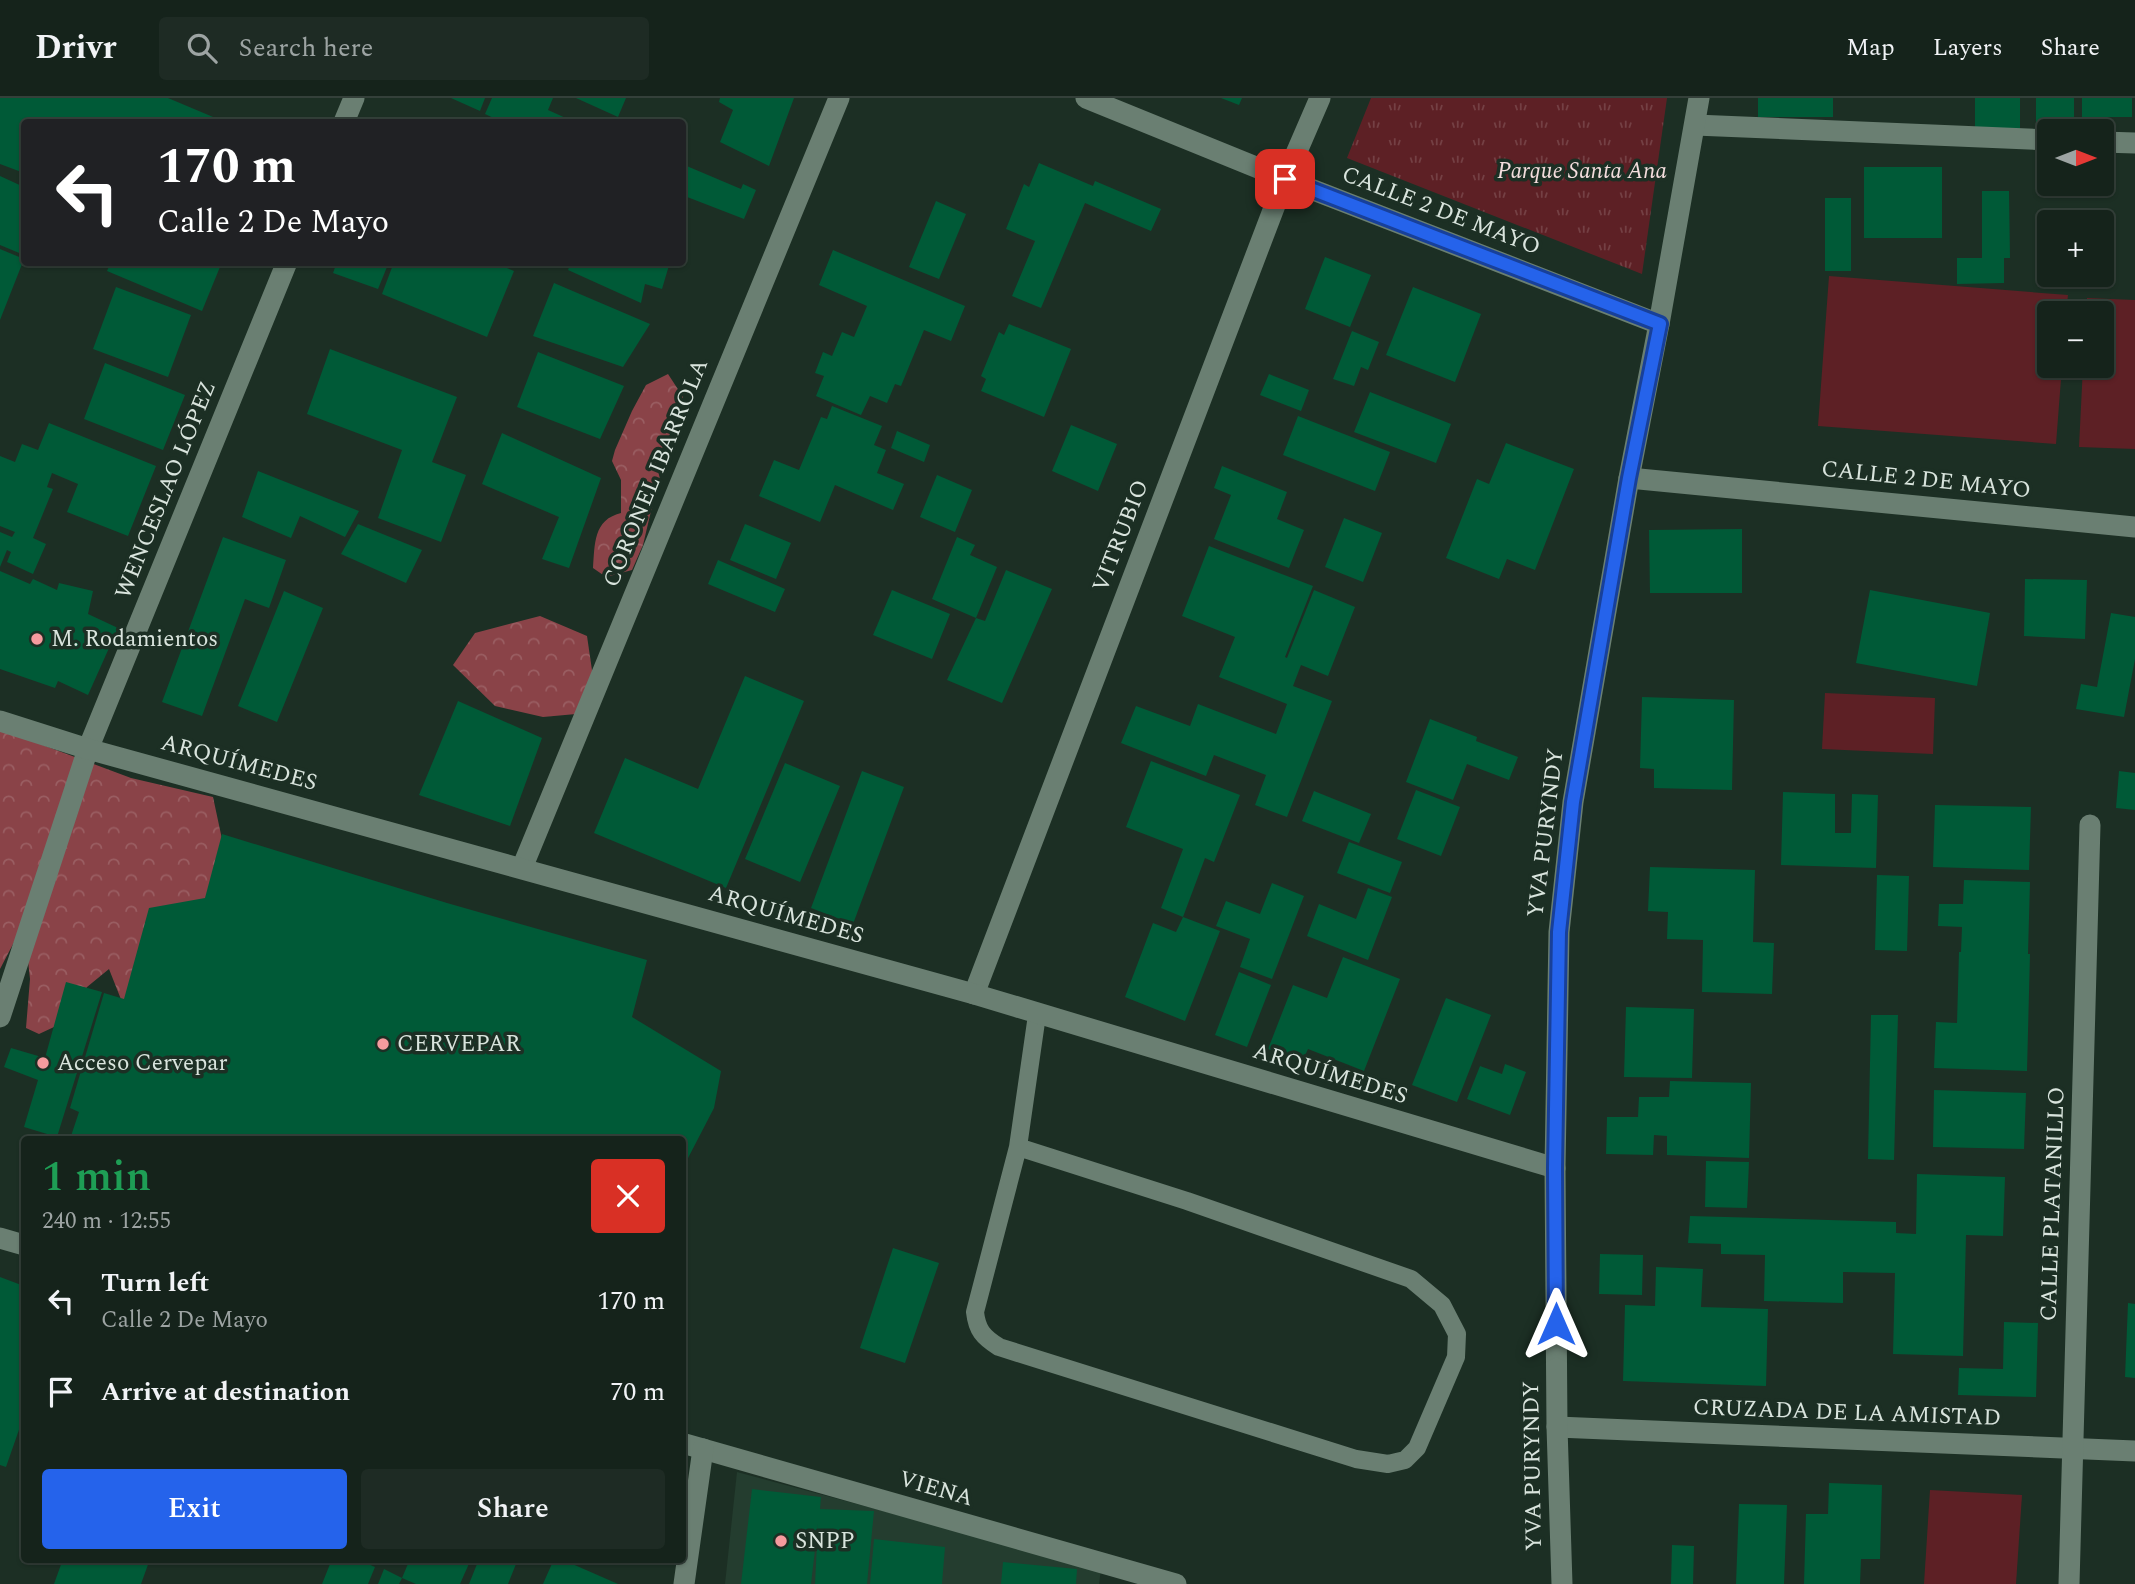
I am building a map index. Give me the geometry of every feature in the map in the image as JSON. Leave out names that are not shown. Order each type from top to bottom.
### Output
[{"type":"street","points":[[345,119],[355,98]]},
{"type":"street","name":"CORONEL IBARROLA","points":[[522,868],[839,98]]},
{"type":"street","name":"CALLE 2 DE MAYO","points":[[1086,98],[1285,179],[1660,324]]},
{"type":"street","name":"VITRUBIO","points":[[974,994],[1285,179],[1320,98]]},
{"type":"street","name":"YVA PURYNDY","points":[[1562,1584],[1557,1427],[1555,1168],[1559,932],[1573,802],[1699,98]]},
{"type":"street","points":[[1695,125],[2037,139]]},
{"type":"street","points":[[2114,142],[2135,143]]},
{"type":"street","name":"WENCESLAO LÓPEZ","points":[[0,1017],[88,749],[285,266]]},
{"type":"street","name":"CALLE 2 DE MAYO","points":[[1629,478],[2135,527]]},
{"type":"street","name":"ARQUÍMEDES","points":[[0,721],[88,749],[974,994],[1555,1168]]},
{"type":"street","name":"CALLE PLATANILLO","points":[[2069,1584],[2090,825]]},
{"type":"street","points":[[0,1238],[21,1244]]},
{"type":"street","name":"CRUZADA DE LA AMISTAD","points":[[1557,1427],[2135,1451]]},
{"type":"street","points":[[686,1550],[692,1446]]},
{"type":"street","name":"VIENA","points":[[692,1446],[1131,1578],[1176,1584]]},
{"type":"street","points":[[684,1584],[685,1563]]},
{"type":"lane","points":[[1018,1147],[1187,1201],[1411,1279],[1442,1305],[1457,1334],[1456,1357],[1417,1448],[1405,1460],[1388,1464],[1356,1459],[999,1347],[984,1338],[977,1326],[975,1312],[1018,1147],[1037,1014]]},
{"type":"shaded area","points":[[737,1472],[1101,1569],[1099,1584],[725,1584]]},
{"type":"green space","name":"Parque Santa Ana","points":[[1371,98],[1667,98],[1642,274],[1347,158]]},
{"type":"green space","points":[[1829,276],[2068,295],[2067,301],[2037,301],[2037,378],[2061,378],[2056,444],[1818,426]]},
{"type":"green space","points":[[2087,298],[2135,300],[2135,449],[2079,447],[2082,378],[2114,378],[2114,301],[2087,301]]},
{"type":"green space","points":[[668,374],[683,397],[656,463],[661,483],[643,545],[632,570],[606,577],[593,568],[595,542],[600,527],[612,516],[621,513],[621,480],[612,461],[615,450],[646,385]]},
{"type":"green space","points":[[540,616],[587,636],[594,684],[576,714],[543,717],[495,706],[453,665],[475,633]]},
{"type":"green space","points":[[1825,693],[1935,698],[1933,754],[1822,749]]},
{"type":"green space","points":[[0,729],[131,778],[213,797],[235,900],[126,1012],[109,969],[87,987],[72,1013],[54,1027],[39,1034],[26,1028],[30,979],[24,923],[0,969]]},
{"type":"green space","points":[[1930,1490],[2022,1495],[2016,1584],[1924,1584]]},
{"type":"building","points":[[0,98],[168,98],[218,119],[21,119],[21,172],[0,164]]},
{"type":"building","points":[[451,98],[485,98],[480,111]]},
{"type":"building","points":[[492,98],[553,98],[548,110],[568,119],[496,119],[485,114]]},
{"type":"building","points":[[576,98],[626,98],[618,117]]},
{"type":"building","points":[[720,98],[794,98],[769,166],[720,142],[733,110],[719,102]]},
{"type":"building","points":[[1221,98],[1242,98],[1239,105]]},
{"type":"building","points":[[1758,98],[1833,98],[1833,117],[1758,117]]},
{"type":"building","points":[[1975,98],[2020,98],[2020,129],[1975,129]]},
{"type":"building","points":[[2036,98],[2074,98],[2074,119],[2037,119],[2036,132]]},
{"type":"building","points":[[2082,98],[2132,98],[2132,117],[2082,117]]},
{"type":"building","points":[[1039,163],[1093,186],[1095,181],[1161,209],[1151,231],[1085,203],[1041,308],[1012,296],[1035,241],[1006,229],[1024,184],[1029,187]]},
{"type":"building","points":[[686,166],[741,189],[743,184],[756,190],[744,219],[686,197]]},
{"type":"building","points":[[1864,167],[1942,167],[1942,238],[1864,238]]},
{"type":"building","points":[[0,176],[21,186],[21,254],[0,245]]},
{"type":"building","points":[[1982,191],[2009,191],[2010,258],[2004,258],[2004,283],[1957,284],[1957,258],[1982,258]]},
{"type":"building","points":[[1825,198],[1851,198],[1851,271],[1825,271]]},
{"type":"building","points":[[936,201],[966,214],[939,279],[909,267]]},
{"type":"building","points":[[0,249],[21,258],[21,266],[0,320]]},
{"type":"building","points":[[833,250],[965,306],[951,341],[924,330],[901,386],[895,384],[887,403],[870,396],[861,415],[816,396],[824,376],[815,373],[823,352],[832,356],[842,332],[854,337],[867,306],[819,285]]},
{"type":"building","points":[[1325,257],[1371,275],[1350,327],[1305,309]]},
{"type":"building","points":[[109,266],[220,266],[202,311],[107,271]]},
{"type":"building","points":[[336,266],[387,266],[378,289],[333,273]]},
{"type":"building","points":[[392,266],[502,266],[514,271],[487,337],[382,294]]},
{"type":"building","points":[[570,266],[669,266],[662,289],[645,284],[641,303],[568,270]]},
{"type":"building","points":[[554,283],[650,324],[623,367],[533,336]]},
{"type":"building","points":[[116,287],[191,315],[168,377],[93,349]]},
{"type":"building","points":[[1413,287],[1481,314],[1455,382],[1386,355]]},
{"type":"building","points":[[1009,324],[1071,349],[1044,417],[981,391],[986,379],[981,376],[999,332],[1004,335]]},
{"type":"building","points":[[1352,331],[1379,342],[1368,370],[1361,367],[1354,386],[1333,379]]},
{"type":"building","points":[[330,349],[457,397],[432,462],[466,475],[441,542],[378,518],[402,450],[307,414]]},
{"type":"building","points":[[538,352],[624,386],[600,439],[517,407]]},
{"type":"building","points":[[105,363],[185,395],[163,450],[84,419]]},
{"type":"building","points":[[1269,374],[1309,390],[1301,411],[1260,395]]},
{"type":"building","points":[[1370,392],[1451,424],[1436,463],[1354,432]]},
{"type":"building","points":[[832,406],[882,426],[874,445],[886,450],[877,473],[904,484],[893,510],[835,485],[820,522],[759,496],[774,460],[799,470],[821,417],[827,419]]},
{"type":"building","points":[[1298,416],[1390,452],[1375,491],[1283,455]]},
{"type":"building","points":[[49,423],[156,466],[128,536],[67,512],[78,484],[52,473],[47,487],[53,489],[33,538],[46,544],[33,574],[7,562],[11,552],[7,550],[0,567],[0,532],[12,537],[15,532],[0,526],[0,456],[15,462],[22,444],[38,450]]},
{"type":"building","points":[[1071,425],[1117,444],[1098,491],[1052,471]]},
{"type":"building","points":[[897,431],[930,445],[924,462],[891,448]]},
{"type":"building","points":[[502,433],[601,478],[569,568],[542,559],[559,517],[482,484]]},
{"type":"building","points":[[1506,443],[1574,469],[1535,570],[1507,559],[1499,579],[1446,558],[1477,479],[1489,484]]},
{"type":"building","points":[[1222,466],[1287,492],[1277,519],[1304,530],[1289,568],[1214,539],[1231,495],[1214,488]]},
{"type":"building","points":[[258,471],[359,511],[345,537],[300,516],[291,538],[242,517]]},
{"type":"building","points":[[937,475],[972,490],[955,532],[920,517]]},
{"type":"building","points":[[1344,518],[1382,533],[1363,582],[1325,567]]},
{"type":"building","points":[[358,524],[422,550],[406,583],[341,554]]},
{"type":"building","points":[[745,524],[791,543],[776,579],[730,560]]},
{"type":"building","points":[[1742,529],[1742,593],[1650,593],[1649,530]]},
{"type":"building","points":[[223,537],[286,560],[269,608],[245,599],[202,716],[162,702]]},
{"type":"building","points":[[957,537],[975,545],[970,555],[997,567],[976,618],[932,599]]},
{"type":"building","points":[[1209,546],[1313,586],[1285,657],[1287,658],[1314,590],[1355,607],[1328,676],[1301,665],[1293,686],[1332,701],[1287,817],[1255,805],[1266,775],[1214,755],[1206,776],[1121,743],[1136,706],[1190,726],[1198,704],[1276,734],[1287,704],[1219,677],[1235,637],[1182,616]]},
{"type":"building","points":[[718,560],[785,589],[775,612],[708,584]]},
{"type":"building","points":[[1006,570],[1052,589],[1002,703],[947,680],[976,618],[985,621]]},
{"type":"building","name":"M. Rodamientos","points":[[0,571],[30,584],[33,579],[57,590],[59,583],[93,591],[88,614],[118,628],[88,695],[58,681],[55,688],[0,669]]},
{"type":"building","points":[[2025,579],[2087,580],[2085,639],[2024,636]]},
{"type":"building","points":[[892,590],[950,614],[932,659],[873,635]]},
{"type":"building","points":[[1870,590],[1990,613],[1977,686],[1856,663]]},
{"type":"building","points":[[284,591],[323,608],[277,722],[238,706]]},
{"type":"building","points":[[2111,613],[2135,617],[2135,659],[2124,717],[2076,709],[2081,684],[2097,687]]},
{"type":"building","points":[[745,676],[804,701],[726,888],[594,833],[625,758],[698,789]]},
{"type":"building","points":[[1642,697],[1734,700],[1732,790],[1654,788],[1654,769],[1640,768]]},
{"type":"building","points":[[458,701],[542,738],[510,826],[419,795]]},
{"type":"building","points":[[1430,719],[1477,737],[1476,741],[1518,757],[1509,780],[1467,764],[1453,800],[1406,782]]},
{"type":"building","points":[[1151,761],[1240,795],[1214,862],[1205,858],[1183,917],[1161,908],[1183,849],[1126,827]]},
{"type":"building","points":[[785,763],[840,786],[800,882],[745,859]]},
{"type":"building","points":[[862,771],[904,787],[853,924],[811,908]]},
{"type":"building","points":[[2119,771],[2135,773],[2135,810],[2116,808]]},
{"type":"building","points":[[1416,790],[1460,807],[1441,856],[1397,839]]},
{"type":"building","points":[[1314,791],[1371,814],[1359,843],[1302,821]]},
{"type":"building","points":[[1783,792],[1835,794],[1835,833],[1851,833],[1852,794],[1878,795],[1876,868],[1781,865]]},
{"type":"building","points":[[1935,805],[2031,807],[2029,870],[1933,867]]},
{"type":"building","name":"CERVEPAR","points":[[222,834],[447,903],[647,960],[632,1017],[721,1071],[714,1108],[687,1160],[686,1206],[686,1136],[71,1136],[79,1112],[70,1108],[104,993],[124,999],[149,908],[205,898]]},
{"type":"building","points":[[1349,842],[1402,862],[1390,893],[1337,873]]},
{"type":"building","points":[[1650,867],[1755,870],[1753,942],[1774,943],[1772,994],[1702,992],[1703,940],[1667,939],[1668,912],[1648,911]]},
{"type":"building","points":[[1877,875],[1909,876],[1907,951],[1875,950]]},
{"type":"building","points":[[1964,880],[2030,882],[2027,1071],[1934,1068],[1936,1022],[1957,1023],[1962,927],[1938,926],[1939,904],[1963,904]]},
{"type":"building","points":[[1272,883],[1304,896],[1272,979],[1240,967],[1250,939],[1216,926],[1226,901],[1260,914]]},
{"type":"building","points":[[1368,888],[1392,897],[1368,960],[1307,936],[1319,904],[1356,919]]},
{"type":"building","points":[[1183,917],[1220,931],[1185,1021],[1125,997],[1153,923],[1176,932]]},
{"type":"building","points":[[1343,957],[1400,979],[1364,1071],[1308,1049],[1302,1062],[1268,1049],[1293,985],[1327,998]]},
{"type":"building","points":[[1239,972],[1271,985],[1247,1047],[1215,1035]]},
{"type":"building","name":"Acceso Cervepar","points":[[66,982],[102,992],[57,1136],[24,1127],[38,1080],[4,1067],[11,1048],[45,1058]]},
{"type":"building","points":[[1446,998],[1491,1015],[1457,1102],[1412,1085]]},
{"type":"building","points":[[1626,1007],[1694,1009],[1692,1078],[1624,1077]]},
{"type":"building","points":[[1871,1015],[1898,1015],[1894,1160],[1868,1159]]},
{"type":"building","points":[[1505,1064],[1526,1072],[1510,1115],[1467,1099],[1480,1066],[1502,1074]]},
{"type":"building","points":[[1670,1081],[1751,1083],[1749,1158],[1667,1155],[1667,1136],[1654,1135],[1653,1155],[1606,1154],[1607,1117],[1638,1117],[1639,1097],[1669,1097]]},
{"type":"building","points":[[1934,1090],[2026,1093],[2024,1149],[1933,1147]]},
{"type":"building","points":[[1706,1161],[1749,1162],[1747,1208],[1705,1207]]},
{"type":"building","points":[[1917,1174],[2005,1177],[2003,1236],[1966,1235],[1963,1356],[1893,1354],[1895,1273],[1843,1272],[1843,1303],[1764,1301],[1765,1255],[1721,1254],[1721,1244],[1688,1243],[1690,1216],[1896,1222],[1896,1233],[1916,1234]]},
{"type":"building","points":[[893,1248],[939,1263],[905,1363],[860,1348]]},
{"type":"building","points":[[1600,1254],[1643,1255],[1642,1295],[1599,1294]]},
{"type":"building","points":[[1656,1267],[1703,1269],[1701,1307],[1768,1309],[1766,1386],[1623,1381],[1625,1305],[1655,1306]]},
{"type":"building","points":[[0,1277],[21,1285],[21,1424],[6,1467],[0,1465]]},
{"type":"building","points":[[2128,1303],[2135,1304],[2135,1378],[2125,1377]]},
{"type":"building","points":[[2004,1322],[2038,1323],[2036,1397],[1958,1395],[1959,1368],[2003,1369]]},
{"type":"building","points":[[1829,1483],[1882,1485],[1880,1559],[1861,1559],[1860,1584],[1804,1584],[1806,1514],[1828,1514]]},
{"type":"building","name":"SNPP","points":[[752,1489],[821,1497],[820,1509],[874,1511],[867,1584],[815,1584],[818,1524],[811,1584],[741,1584]]},
{"type":"building","points":[[1739,1504],[1787,1505],[1784,1584],[1736,1584]]},
{"type":"building","name":"SNPP","points":[[874,1539],[945,1547],[942,1584],[870,1584]]},
{"type":"building","points":[[1672,1545],[1694,1546],[1693,1584],[1671,1584]]},
{"type":"building","points":[[1003,1562],[1077,1569],[1076,1584],[1001,1584]]},
{"type":"building","points":[[62,1563],[149,1563],[141,1584],[54,1584]]},
{"type":"building","points":[[330,1563],[366,1563],[375,1567],[368,1584],[322,1584]]},
{"type":"building","points":[[408,1563],[469,1563],[460,1584],[416,1584],[402,1578]]},
{"type":"building","points":[[477,1563],[516,1563],[508,1584],[469,1584]]},
{"type":"building","points":[[552,1563],[570,1563],[618,1584],[543,1584]]},
{"type":"building","points":[[384,1569],[402,1578],[399,1584],[378,1584]]},
{"type":"place","name":"M. Rodamientos","points":[[37,639]]},
{"type":"place","name":"CERVEPAR","points":[[383,1044]]},
{"type":"place","name":"Acceso Cervepar","points":[[43,1063]]},
{"type":"place","name":"SNPP","points":[[781,1541]]},
{"type":"route","points":[[1285,179],[1660,324],[1629,478],[1573,802],[1559,932],[1555,1168],[1556,1324]]}]
